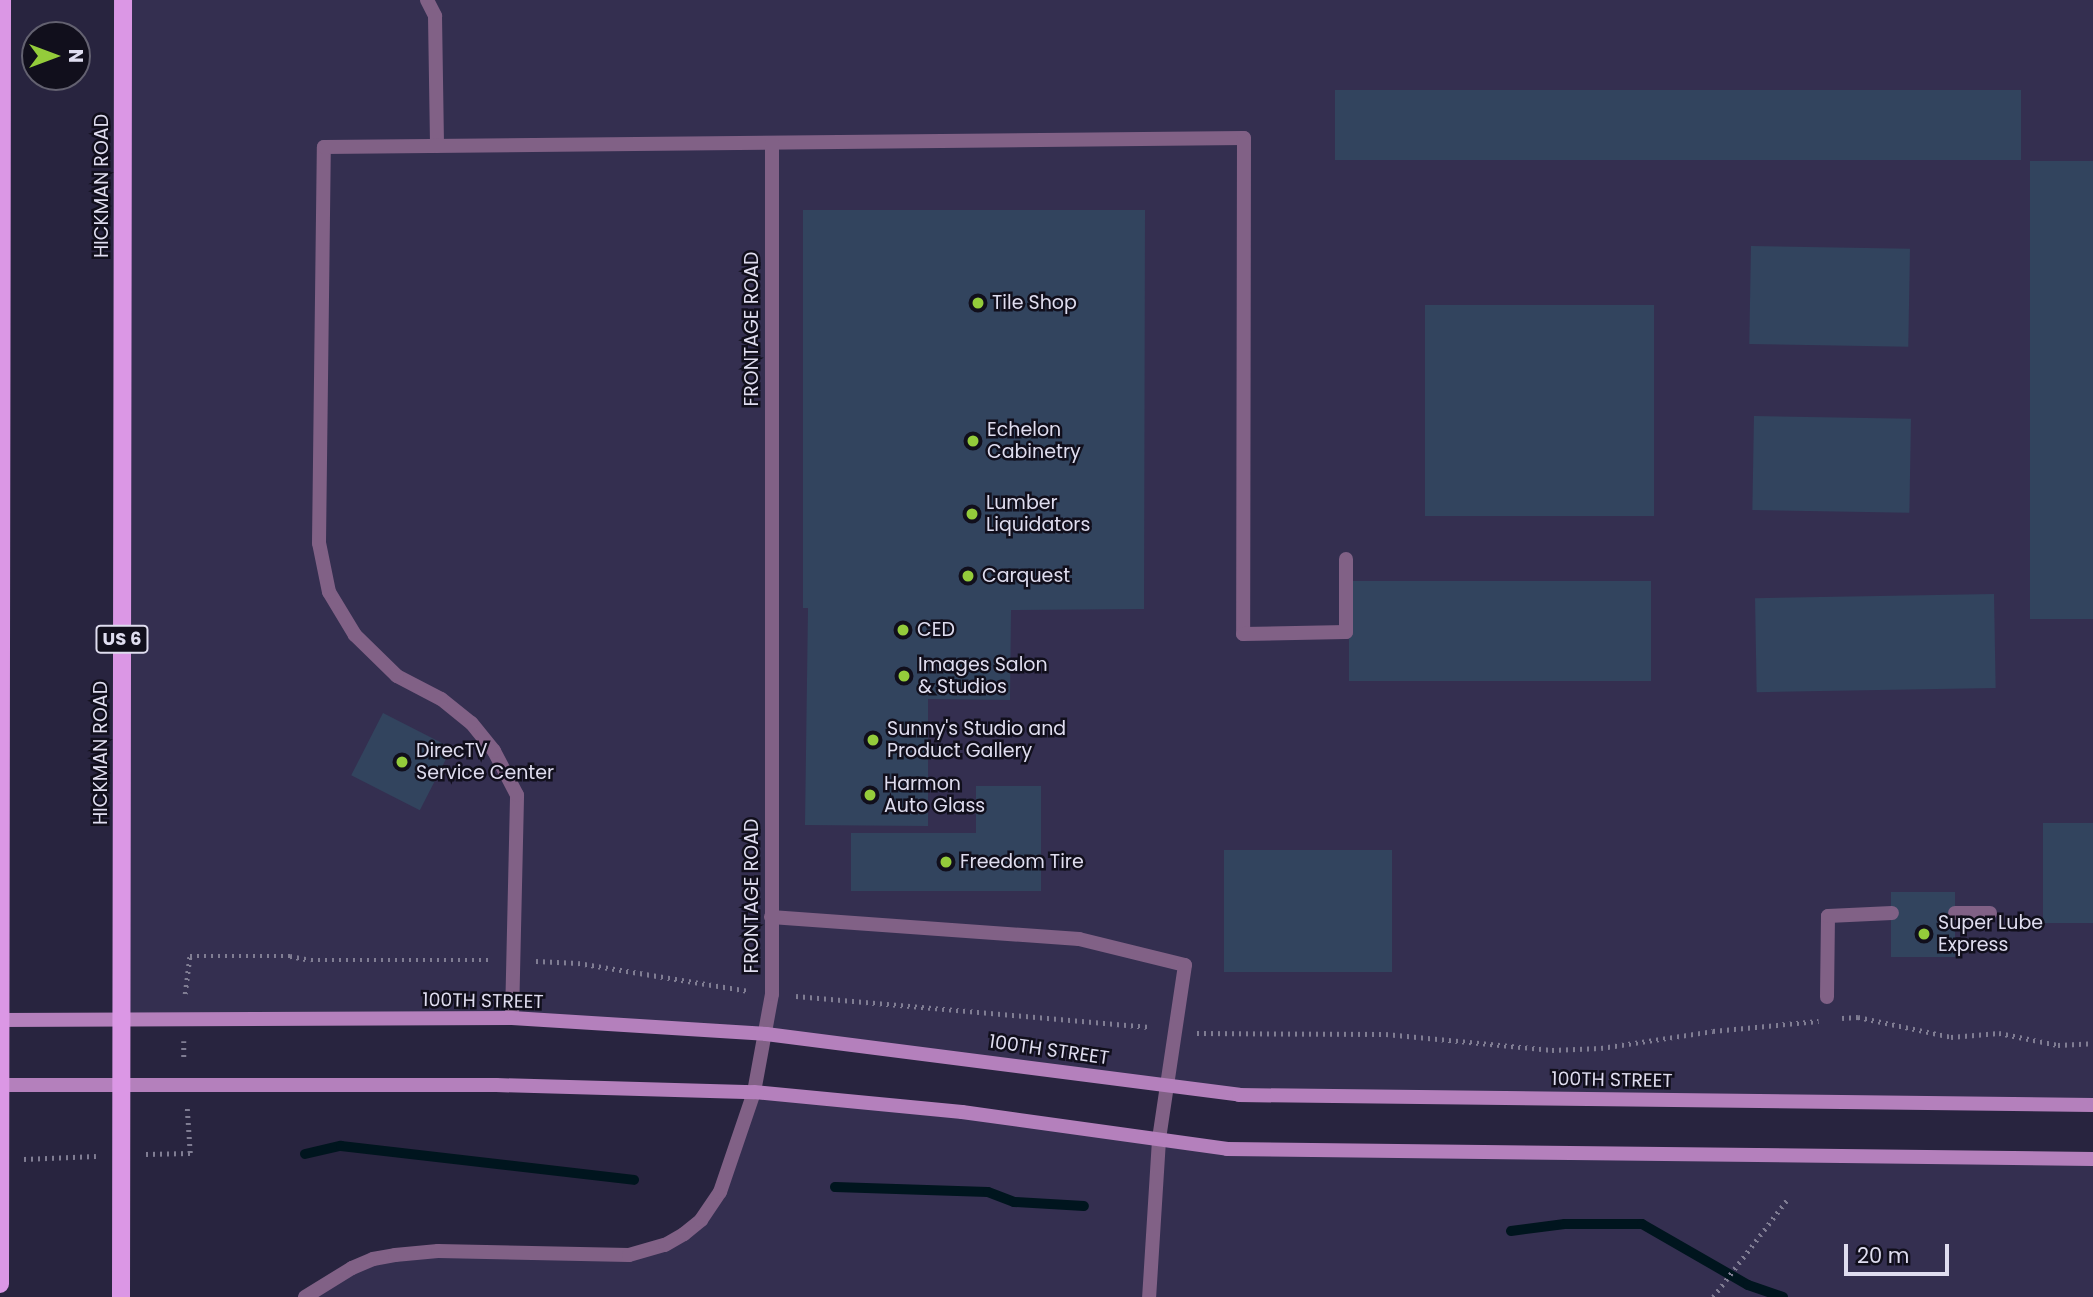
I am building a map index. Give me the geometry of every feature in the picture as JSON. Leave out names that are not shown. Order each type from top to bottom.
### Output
[{"type":"main road","points":[[0,1297],[2,0]]},
{"type":"main road","name":"HICKMAN ROAD","points":[[121,1297],[123,0]]},
{"type":"main road","name":"100TH STREET","points":[[1,1020],[121,1022],[512,1018],[766,1034],[1240,1095],[2093,1105]]},
{"type":"main road","points":[[1,1085],[496,1085],[754,1092],[962,1112],[1227,1149],[2093,1158]]},
{"type":"lane","points":[[427,0],[435,16],[437,146]]},
{"type":"lane","points":[[512,1018],[517,795],[494,751],[471,723],[441,699],[397,676],[355,635],[329,592],[319,544],[324,148],[1244,138],[1243,634],[1346,632],[1346,559]]},
{"type":"lane","name":"FRONTAGE ROAD","points":[[305,1297],[352,1268],[373,1259],[395,1255],[438,1251],[616,1255],[665,1245],[701,1220],[720,1192],[754,1092],[772,993],[772,143]]},
{"type":"lane","points":[[1827,997],[1828,916],[1892,913]]},
{"type":"lane","points":[[1955,913],[1990,913]]},
{"type":"lane","points":[[771,917],[1079,939],[1185,965],[1159,1140],[1149,1297]]},
{"type":"path","points":[[187,968],[190,956],[515,960],[578,964],[772,993],[1227,1035],[1386,1034],[1552,1050],[1601,1048],[1713,1031],[1858,1017],[1951,1037],[1999,1033],[2058,1045],[2093,1043]]},
{"type":"path","points":[[171,1153],[190,1153],[188,1119]]},
{"type":"path","points":[[1713,1297],[1787,1200]]},
{"type":"shaded area","points":[[123,0],[2093,0],[2093,1105],[1239,1095],[959,1058],[512,1018],[121,1022]]},
{"type":"shaded area","points":[[754,1092],[1227,1149],[2093,1159],[2093,1297],[305,1297],[373,1259],[561,1256],[665,1245],[720,1192]]},
{"type":"building","points":[[1335,90],[2021,90],[2021,160],[1335,160]]},
{"type":"building","points":[[2030,161],[2093,161],[2093,619],[2030,619]]},
{"type":"building","points":[[803,210],[1145,210],[1144,609],[1011,610],[1010,700],[928,699],[928,826],[805,825],[808,608],[803,608]]},
{"type":"building","points":[[1751,246],[1910,249],[1908,347],[1749,344]]},
{"type":"building","points":[[1425,305],[1654,305],[1654,516],[1425,516]]},
{"type":"building","points":[[1754,416],[1911,419],[1909,513],[1752,510]]},
{"type":"building","points":[[1349,581],[1651,581],[1651,681],[1349,681]]},
{"type":"building","points":[[1994,594],[1996,688],[1757,692],[1755,598]]},
{"type":"building","name":"DirecTV Service Center","points":[[383,713],[452,748],[420,810],[351,775]]},
{"type":"building","name":"Freedom Tire","points":[[976,786],[1041,786],[1041,891],[851,891],[851,833],[976,833]]},
{"type":"building","points":[[2043,823],[2093,823],[2093,923],[2043,923]]},
{"type":"building","points":[[1224,850],[1392,850],[1392,972],[1224,972]]},
{"type":"building","name":"Super Lube Express","points":[[1891,892],[1955,892],[1955,957],[1891,957]]},
{"type":"waterway","points":[[305,1154],[341,1146],[634,1180]]},
{"type":"waterway","points":[[835,1187],[988,1192],[1014,1202],[1084,1206]]},
{"type":"waterway","points":[[1511,1231],[1565,1224],[1642,1224],[1748,1285],[1783,1297]]},
{"type":"place","name":"Tile Shop","points":[[978,303]]},
{"type":"place","name":"Echelon Cabinetry","points":[[973,441]]},
{"type":"place","name":"Lumber Liquidators","points":[[972,514]]},
{"type":"place","name":"Carquest","points":[[968,576]]},
{"type":"place","name":"CED","points":[[903,630]]},
{"type":"place","name":"Images Salon & Studios","points":[[904,676]]},
{"type":"place","name":"Sunny's Studio and Product Gallery","points":[[873,740]]},
{"type":"place","name":"DirecTV Service Center","points":[[402,762]]},
{"type":"place","name":"Harmon Auto Glass","points":[[870,795]]},
{"type":"place","name":"Freedom Tire","points":[[946,862]]},
{"type":"place","name":"Super Lube Express","points":[[1924,934]]}]
